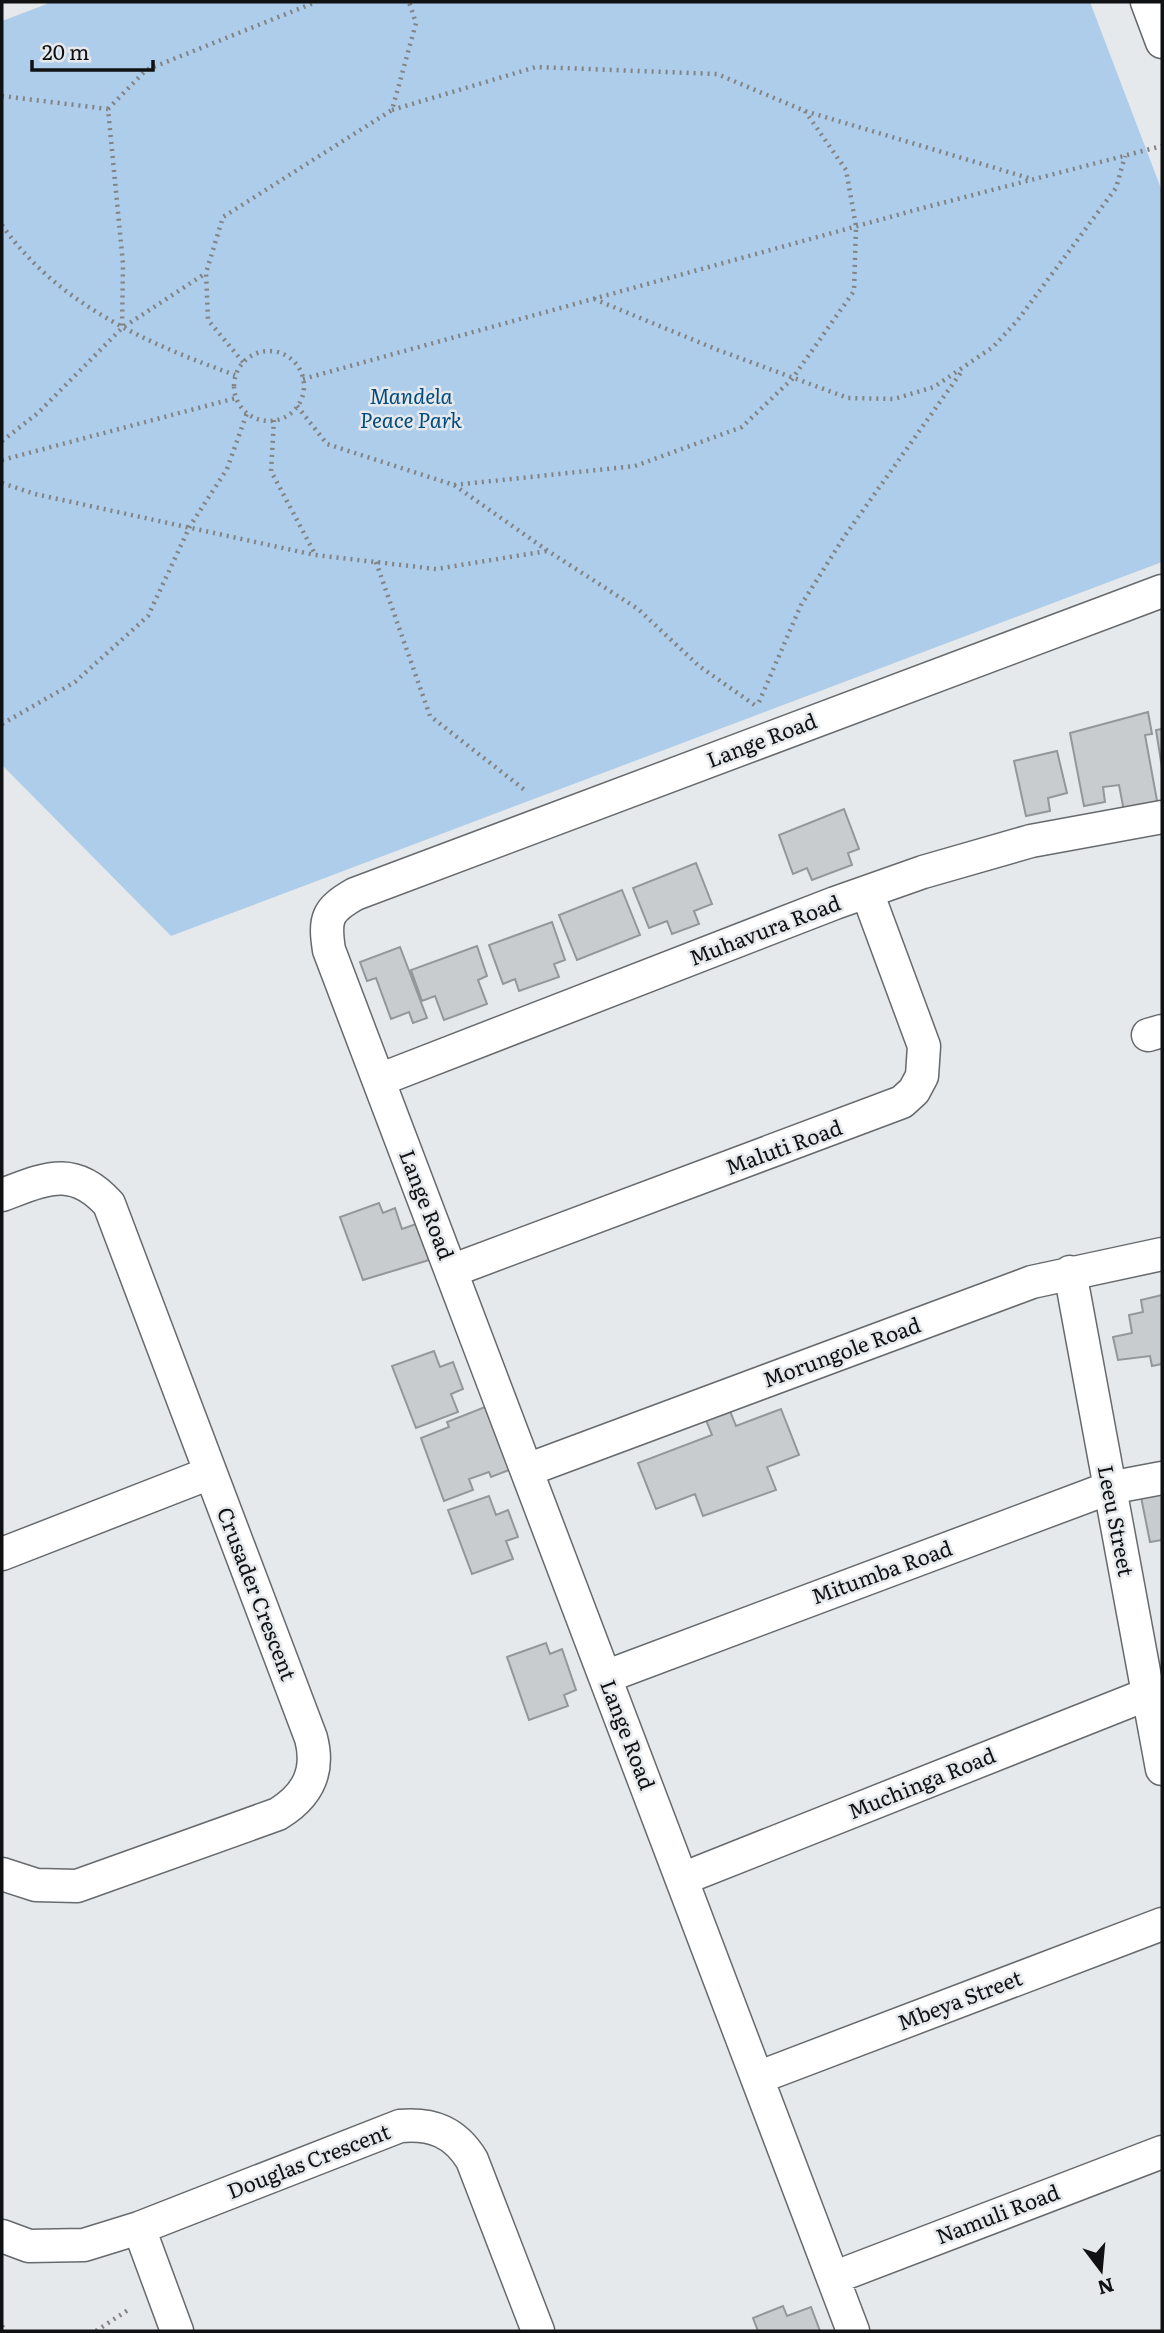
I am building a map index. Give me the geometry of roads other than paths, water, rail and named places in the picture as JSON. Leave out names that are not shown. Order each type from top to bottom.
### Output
[{"type":"street","points":[[1147,2],[1162,43]]},
{"type":"street","name":"Lange Road","points":[[853,2331],[329,950],[326,931],[328,915],[341,902],[355,894],[1162,591]]},
{"type":"street","name":"Muhavura Road","points":[[379,1080],[867,892],[998,849],[1162,817]]},
{"type":"street","name":"Maluti Road","points":[[451,1270],[902,1102],[914,1091],[922,1076],[924,1046],[867,892]]},
{"type":"street","name":"Crusader Crescent","points":[[2,1195],[41,1180],[68,1178],[97,1191],[109,1204],[311,1738],[315,1766],[311,1780],[293,1805],[278,1814],[89,1883],[52,1888],[2,1874]]},
{"type":"street","name":"Morungole Road","points":[[527,1470],[1032,1282],[1162,1254]]},
{"type":"street","name":"Leeu Street","points":[[1070,1272],[1109,1488],[1155,1693],[1162,1769]]},
{"type":"street","points":[[2,1554],[210,1473]]},
{"type":"street","name":"Mitumba Road","points":[[605,1677],[1109,1488],[1162,1478]]},
{"type":"street","name":"Muchinga Road","points":[[682,1879],[1155,1693]]},
{"type":"street","name":"Mbeya Street","points":[[757,2078],[1162,1924]]},
{"type":"street","name":"Douglas Crescent","points":[[2,2236],[29,2246],[84,2245],[139,2228],[400,2126],[429,2126],[455,2138],[472,2160],[538,2331]]},
{"type":"street","name":"Namuli Road","points":[[833,2278],[1162,2152]]},
{"type":"street","points":[[139,2228],[177,2331]]},
{"type":"park label","name":"Mandela Peace Park","points":[[411,409]]}]
